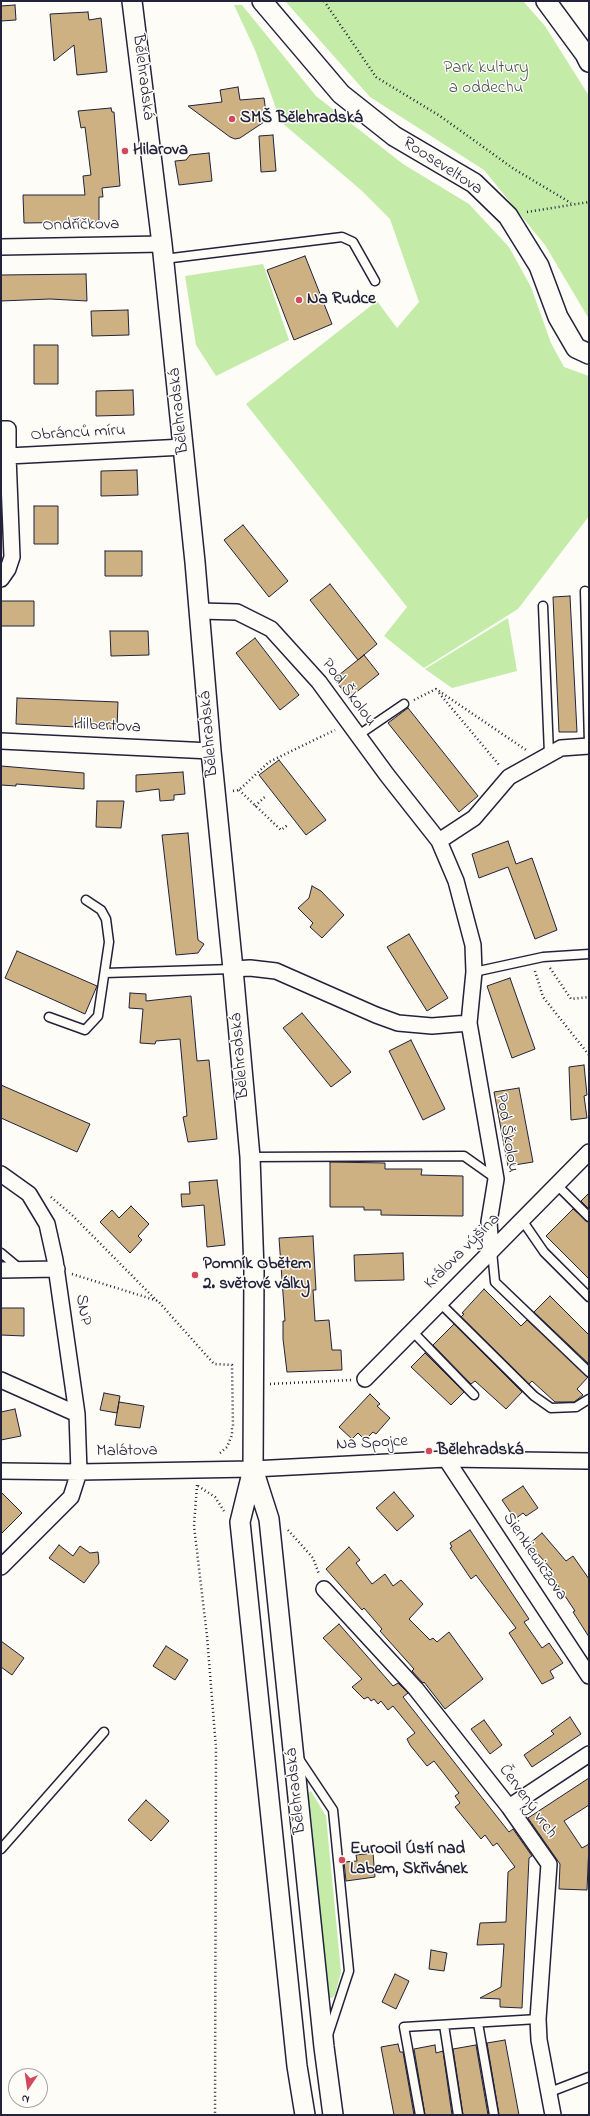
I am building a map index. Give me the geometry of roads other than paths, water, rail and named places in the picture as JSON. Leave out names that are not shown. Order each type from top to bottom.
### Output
[{"type":"street","name":"Bělehradská","points":[[132,1],[163,251],[184,447],[200,611],[211,751],[250,1157],[254,1271],[253,1469],[240,1522],[297,2066],[305,2115]]},
{"type":"street","name":"Rooseveltova","points":[[262,1],[341,94],[394,136],[474,183],[508,216],[540,266],[558,317],[576,348],[589,354]]},
{"type":"street","points":[[546,1],[585,54],[589,62]]},
{"type":"street","name":"Ondříčkova","points":[[1,247],[163,251]]},
{"type":"street","name":"Obránců míru","points":[[1,429],[8,429],[8,456],[184,447]]},
{"type":"street","points":[[1,578],[8,569],[12,557],[8,456]]},
{"type":"street","name":"Pod Školou","points":[[200,611],[237,612],[271,629],[319,682],[357,736],[439,842],[456,881],[473,945],[474,972],[469,1023],[496,1179],[488,1222],[491,1250]]},
{"type":"street","name":"Hilbertova","points":[[1,741],[211,751]]},
{"type":"street","points":[[439,842],[474,818],[509,777],[561,748],[589,745]]},
{"type":"street","points":[[233,969],[250,968],[276,971],[376,1015],[398,1023],[432,1026],[469,1023]]},
{"type":"street","name":"Králova výšina","points":[[365,1379],[589,1152]]},
{"type":"street","name":"SNP","points":[[1,1174],[29,1194],[47,1224],[57,1269],[77,1414],[80,1472]]},
{"type":"street","points":[[1,1270],[57,1269]]},
{"type":"street","points":[[1,1380],[77,1414]]},
{"type":"street","name":"Na Spojce","points":[[253,1469],[446,1459],[589,1461]]},
{"type":"street","name":"Sienkiewiczova","points":[[446,1459],[589,1676]]},
{"type":"street","name":"Bělehradská","points":[[253,1469],[268,1519],[324,2047],[333,2115]]},
{"type":"street","name":"Malátova","points":[[1,1471],[80,1472],[253,1469]]},
{"type":"street","points":[[1,1567],[71,1497],[80,1472]]},
{"type":"street","name":"Červený vrch","points":[[324,1589],[416,1689],[509,1807],[549,1864],[538,2019],[539,2040],[554,2115]]},
{"type":"street","points":[[509,1807],[589,1754]]},
{"type":"lane","points":[[163,251],[342,237],[353,242],[375,281]]},
{"type":"lane","points":[[585,591],[589,745]]},
{"type":"lane","points":[[543,606],[544,757]]},
{"type":"lane","points":[[357,736],[404,704]]},
{"type":"lane","points":[[49,1016],[85,1030],[98,1016],[109,942],[106,919],[101,910],[86,900]]},
{"type":"lane","points":[[474,972],[543,957],[589,954]]},
{"type":"lane","points":[[105,974],[233,969]]},
{"type":"lane","points":[[250,1157],[464,1156],[496,1179]]},
{"type":"lane","points":[[557,1185],[589,1217]]},
{"type":"lane","points":[[522,1220],[544,1252],[589,1297]]},
{"type":"lane","points":[[491,1250],[494,1282],[589,1372]]},
{"type":"lane","points":[[1,1254],[21,1270]]},
{"type":"lane","points":[[440,1303],[534,1396],[551,1408],[564,1409],[576,1407],[589,1399]]},
{"type":"lane","points":[[412,1331],[474,1395]]},
{"type":"lane","points":[[1,1849],[104,1732]]},
{"type":"lane","points":[[292,1749],[333,1810],[349,1971],[324,2047]]},
{"type":"lane","points":[[420,2115],[404,2027],[538,2019]]},
{"type":"lane","points":[[478,2023],[494,2115]]},
{"type":"lane","points":[[444,2025],[458,2115]]},
{"type":"lane","points":[[550,2092],[589,2077]]},
{"type":"place","name":"SMŠ Bělehradská","points":[[232,119]]},
{"type":"place","name":"Hilarova","points":[[125,151]]},
{"type":"place","name":"Na Rudce","points":[[299,300]]},
{"type":"place","name":"Pomník Obětem 2. světové války","points":[[195,1275]]},
{"type":"place","name":"Bělehradská","points":[[429,1451]]},
{"type":"place","name":"EuroOil Ústí nad Labem, Skřivánek","points":[[342,1860]]},
{"type":"park label","name":"Park kultury a oddechu","points":[[486,79]]}]
